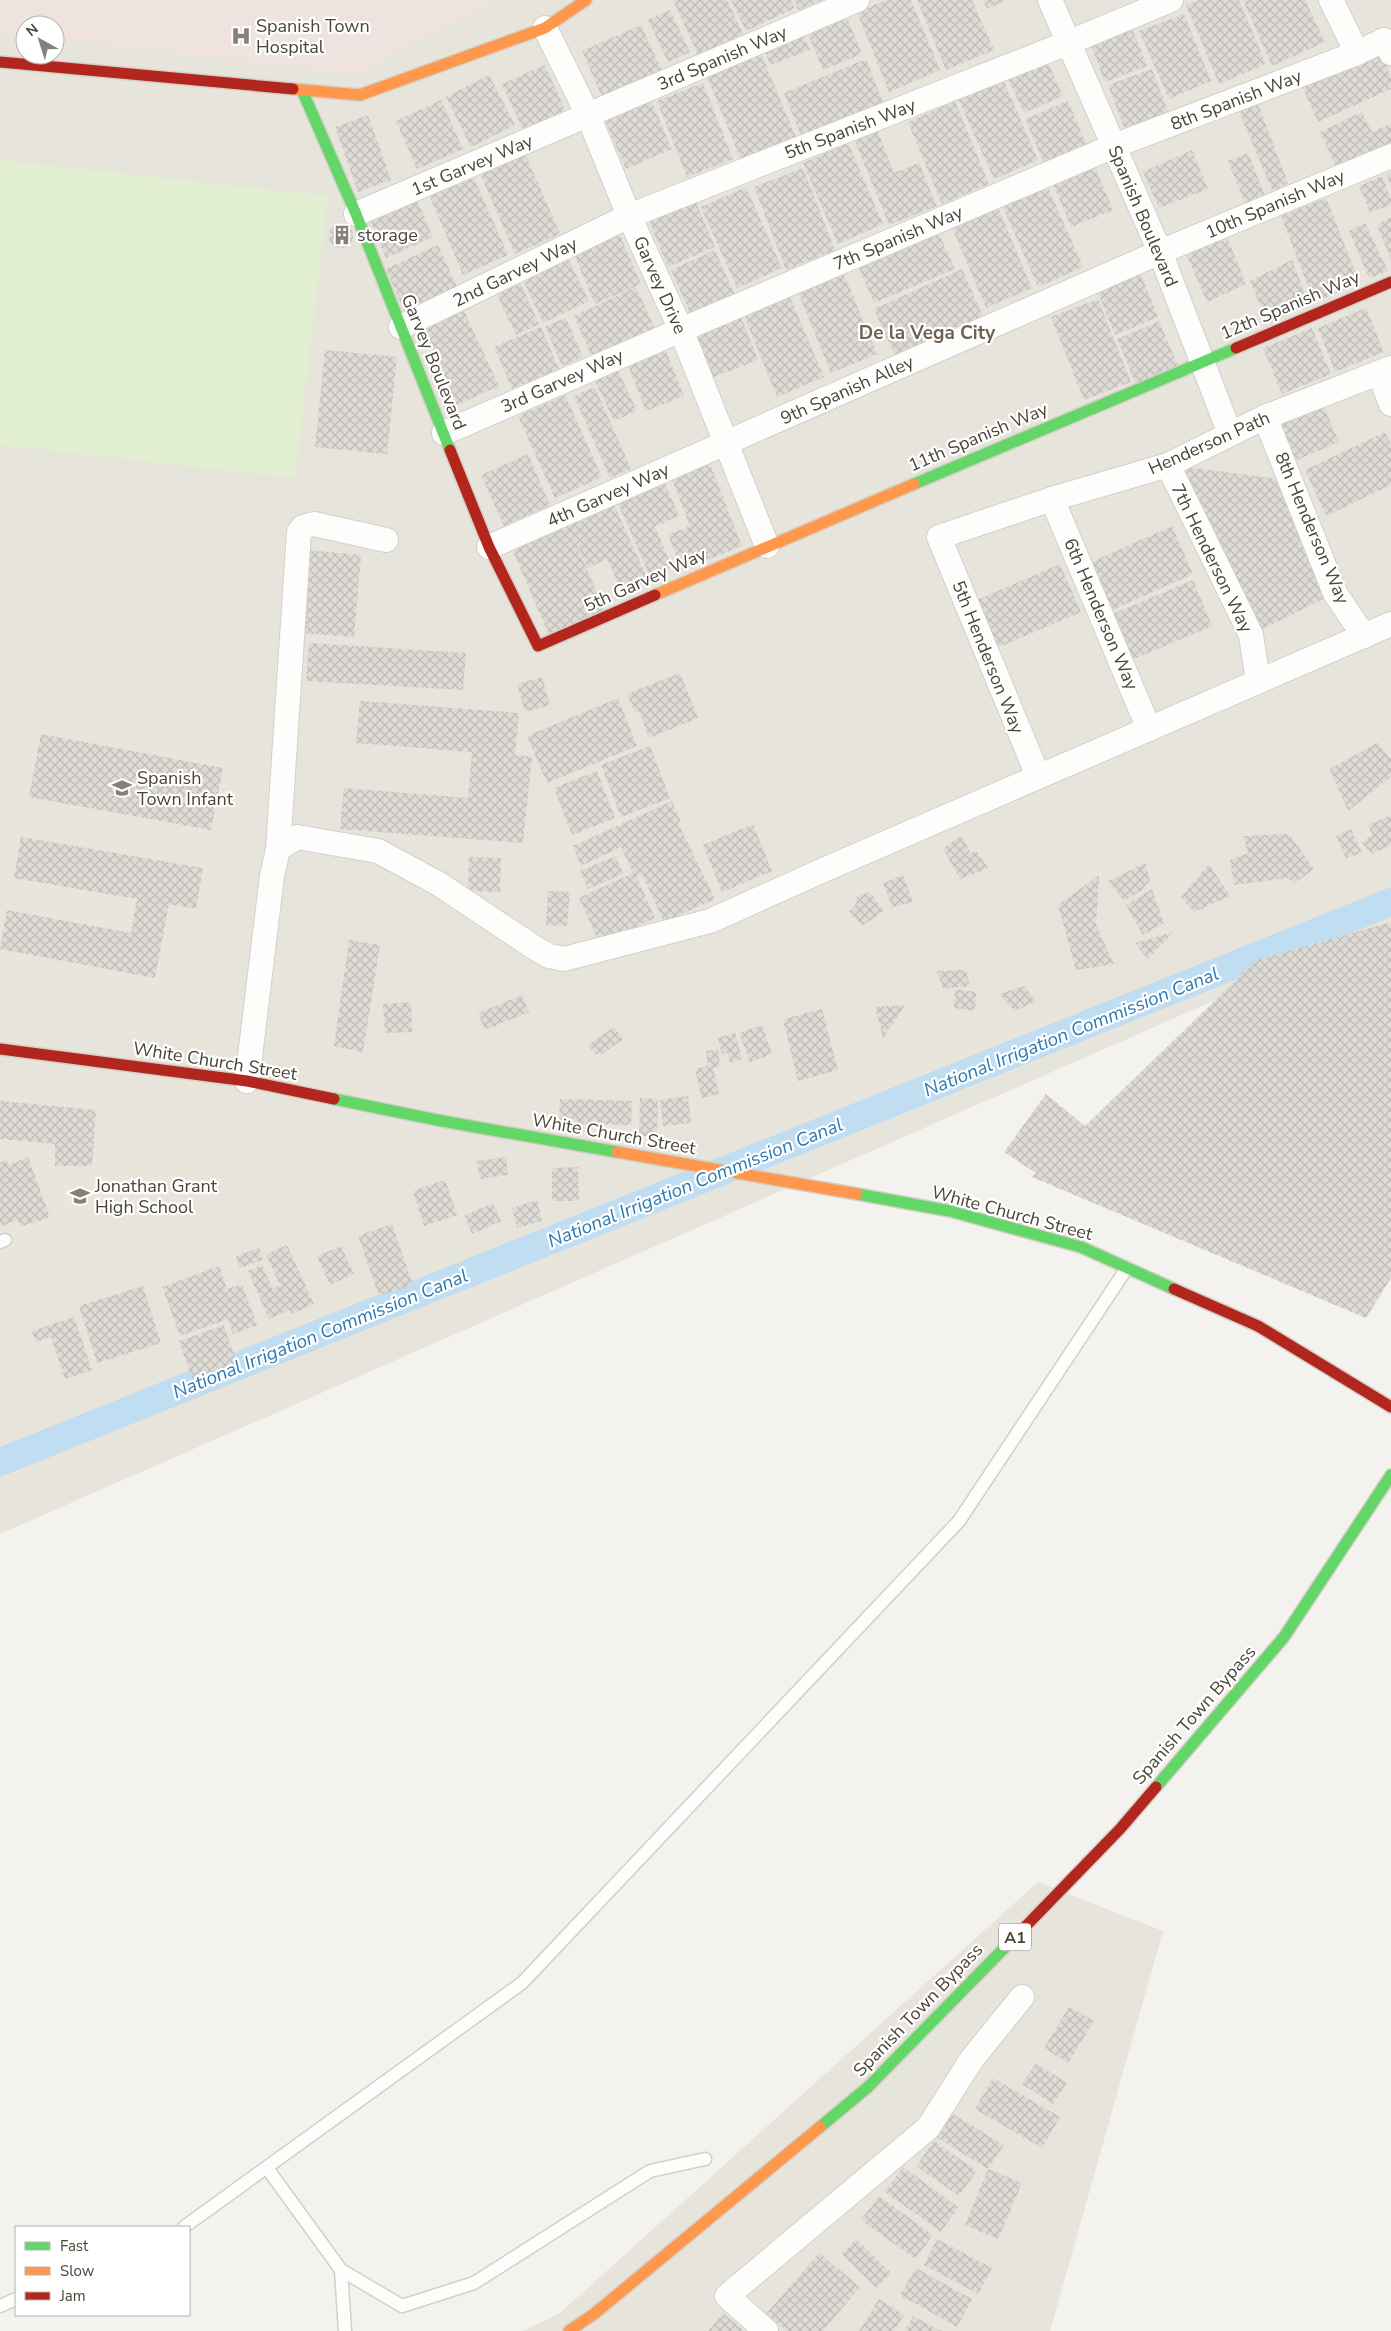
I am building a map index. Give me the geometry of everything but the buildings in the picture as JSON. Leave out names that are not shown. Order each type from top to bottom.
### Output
[{"type":"street","points":[[0,62],[360,95],[545,28],[586,0]]},
{"type":"street","name":"3rd Spanish Way","points":[[588,115],[857,0]]},
{"type":"street","name":"Spanish Boulevard","points":[[1050,0],[1070,42],[1160,252],[1230,434]]},
{"type":"street","name":"5th Spanish Way","points":[[629,216],[1070,42],[1171,0]]},
{"type":"street","points":[[1331,0],[1357,53]]},
{"type":"street","name":"Garvey Drive","points":[[545,28],[588,115],[629,216],[681,330],[767,546]]},
{"type":"street","name":"8th Spanish Way","points":[[1114,146],[1357,53],[1384,40],[1391,53]]},
{"type":"street","name":"Garvey Boulevard","points":[[302,90],[356,214],[489,547],[538,646]]},
{"type":"street","name":"1st Garvey Way","points":[[356,214],[588,115]]},
{"type":"street","name":"7th Spanish Way","points":[[681,330],[1114,146]]},
{"type":"street","name":"10th Spanish Way","points":[[1160,252],[1391,156]]},
{"type":"street","name":"2nd Garvey Way","points":[[402,327],[629,216]]},
{"type":"street","name":"9th Spanish Alley","points":[[727,442],[1160,252]]},
{"type":"street","name":"12th Spanish Way","points":[[1202,361],[1391,282]]},
{"type":"street","name":"3rd Garvey Way","points":[[444,433],[681,330]]},
{"type":"street","name":"11th Spanish Way","points":[[767,546],[1202,361]]},
{"type":"street","points":[[1385,371],[1391,404]]},
{"type":"street","name":"Henderson Path","points":[[939,537],[1052,499],[1168,465],[1265,417],[1385,371]]},
{"type":"street","name":"8th Henderson Way","points":[[1265,417],[1335,593],[1364,636]]},
{"type":"street","name":"4th Garvey Way","points":[[489,547],[727,442]]},
{"type":"street","name":"7th Henderson Way","points":[[1168,465],[1251,635],[1258,681]]},
{"type":"street","name":"6th Henderson Way","points":[[1052,499],[1149,729]]},
{"type":"street","points":[[247,1081],[272,876],[278,850],[299,532],[303,527],[314,524],[386,540]]},
{"type":"street","name":"5th Henderson Way","points":[[939,537],[1038,776]]},
{"type":"street","name":"5th Garvey Way","points":[[538,646],[767,546]]},
{"type":"street","points":[[278,850],[297,837],[378,851],[439,884],[535,948],[549,956],[564,960],[710,921],[1038,776],[1391,624]]},
{"type":"street","name":"White Church Street","points":[[0,1049],[247,1081],[442,1121],[950,1211],[1081,1247],[1258,1326],[1391,1407]]},
{"type":"street","name":"Spanish Town Bypass","points":[[569,2331],[594,2314],[868,2087],[1120,1829],[1284,1637],[1391,1475]]},
{"type":"street","points":[[766,2331],[727,2296],[928,2128],[972,2059],[1022,1997]]},
{"type":"lane","points":[[185,2226],[522,1983],[959,1521],[1127,1268]]},
{"type":"lane","points":[[267,2168],[341,2270],[402,2306],[474,2283],[650,2171],[705,2159]]},
{"type":"lane","points":[[341,2270],[345,2331]]},
{"type":"lane","points":[[0,2306],[15,2299]]},
{"type":"shaded area","points":[[0,0],[1391,0],[1391,923],[0,1534]]},
{"type":"shaded area","name":"Spanish Town Hospital","points":[[0,0],[496,0],[355,74],[65,39],[65,15],[15,15],[15,33],[0,31]]},
{"type":"shaded area","name":"Spanish Town Infant","points":[[0,536],[265,557],[219,1047],[0,1018]]},
{"type":"shaded area","name":"Jonathan Grant High School","points":[[0,1087],[322,1135],[0,1257]]},
{"type":"shaded area","points":[[1038,1882],[1163,1931],[1050,2331],[523,2331],[560,2313]]},
{"type":"green space","points":[[0,160],[328,196],[295,478],[0,445]]},
{"type":"waterway","name":"National Irrigation Commission Canal","points":[[0,1462],[1391,902]]},
{"type":"traffic: fast","points":[[302,90],[356,214],[450,450]]},
{"type":"traffic: fast","points":[[914,484],[1236,348]]},
{"type":"traffic: fast","points":[[334,1099],[442,1121],[617,1152]]},
{"type":"traffic: fast","points":[[857,1194],[950,1211],[1081,1247],[1174,1289]]},
{"type":"traffic: fast","points":[[1156,1787],[1284,1637],[1391,1475]]},
{"type":"traffic: fast","points":[[820,2127],[868,2087],[1024,1928]]},
{"type":"traffic: slow","points":[[293,89],[360,95],[545,28],[586,0]]},
{"type":"traffic: slow","points":[[655,595],[914,484]]},
{"type":"traffic: slow","points":[[617,1152],[857,1194]]},
{"type":"traffic: slow","points":[[569,2331],[594,2314],[820,2127]]},
{"type":"traffic: jam","points":[[0,62],[293,89]]},
{"type":"traffic: jam","points":[[1236,348],[1391,282]]},
{"type":"traffic: jam","points":[[450,450],[489,547],[538,646],[655,595]]},
{"type":"traffic: jam","points":[[0,1049],[247,1081],[334,1099]]},
{"type":"traffic: jam","points":[[1174,1289],[1258,1326],[1391,1407]]},
{"type":"traffic: jam","points":[[1024,1928],[1120,1829],[1156,1787]]},
{"type":"place","name":"Spanish Town Hospital","points":[[241,36]]},
{"type":"place","name":"storage","points":[[342,235]]},
{"type":"place","name":"Spanish Town Infant","points":[[122,788]]},
{"type":"place","name":"Jonathan Grant High School","points":[[80,1196]]},
{"type":"district","name":"De la Vega City","points":[[927,332]]}]
